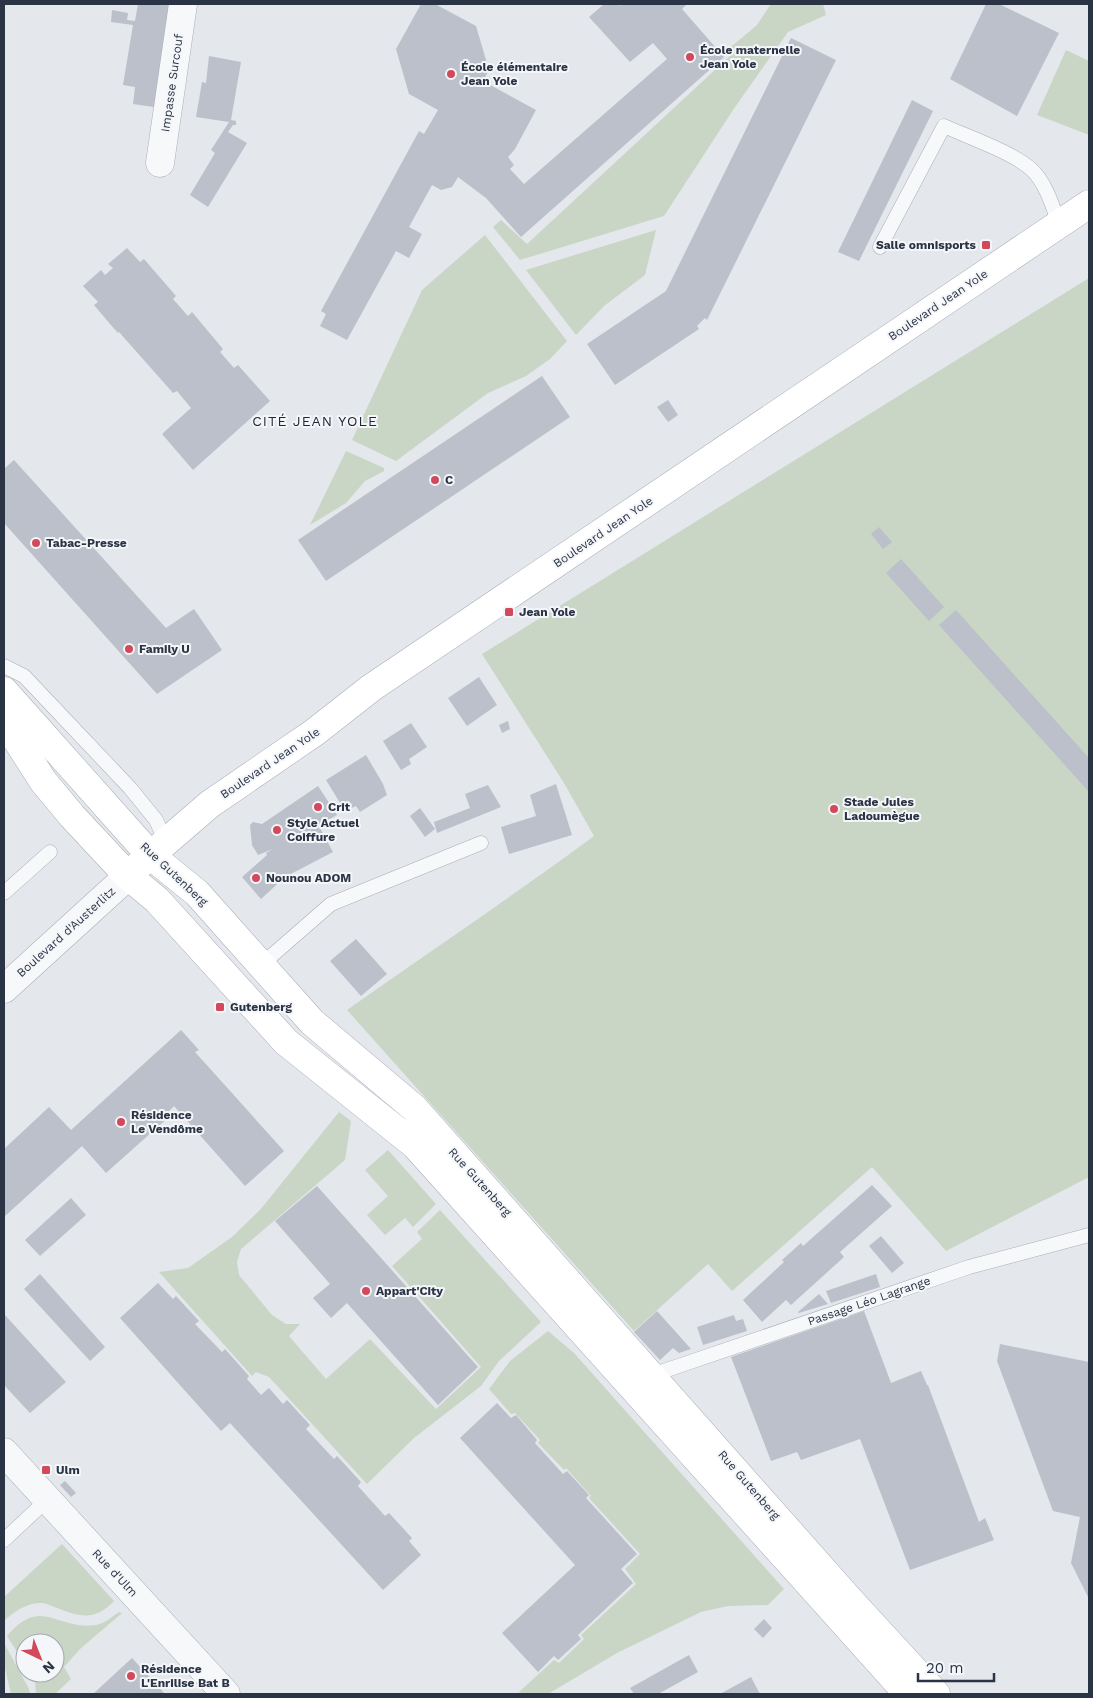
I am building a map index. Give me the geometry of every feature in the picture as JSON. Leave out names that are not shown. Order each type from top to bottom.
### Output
[{"type":"main road","name":"Boulevard Jean Yole","points":[[128,876],[210,804],[316,732],[371,688],[1089,204]]},
{"type":"main road","name":"Rue Gutenberg","points":[[4,691],[158,848],[312,1022],[414,1108],[847,1597],[936,1694]]},
{"type":"main road","name":"Rue Gutenberg","points":[[4,720],[43,781],[72,816],[128,876],[157,900],[286,1042],[415,1145],[908,1694]]},
{"type":"street","name":"Impasse Surcouf","points":[[160,163],[183,4]]},
{"type":"street","name":"Boulevard d'Austerlitz","points":[[4,989],[128,876]]},
{"type":"street","name":"Rue d'Ulm","points":[[4,1452],[226,1694]]},
{"type":"lane","points":[[880,247],[944,126],[1005,153],[1032,169],[1047,192],[1059,224]]},
{"type":"lane","points":[[4,666],[24,676],[130,788],[156,820],[158,848]]},
{"type":"lane","points":[[261,965],[331,904],[481,843]]},
{"type":"lane","points":[[4,894],[50,852]]},
{"type":"lane","name":"Passage Léo Lagrange","points":[[652,1375],[969,1267],[1089,1235]]},
{"type":"lane","points":[[4,1540],[48,1500]]},
{"type":"green space","points":[[771,4],[823,4],[826,15],[788,32],[733,110],[664,216],[520,260],[493,227],[501,220],[527,244],[730,56],[726,51],[757,25]]},
{"type":"green space","points":[[1066,50],[1089,61],[1089,135],[1037,115]]},
{"type":"green space","points":[[656,230],[645,275],[604,306],[576,335],[526,270]]},
{"type":"green space","points":[[485,235],[567,341],[550,359],[526,376],[488,393],[396,461],[352,440],[422,290]]},
{"type":"green space","name":"Stade Jules Ladoumègue","points":[[1089,278],[1089,1177],[946,1251],[872,1167],[732,1291],[708,1264],[634,1331],[347,1010],[594,836],[564,783],[482,654]]},
{"type":"green space","points":[[346,451],[384,468],[384,471],[365,481],[346,503],[310,525]]},
{"type":"green space","points":[[339,1112],[351,1121],[345,1160],[241,1249],[237,1262],[239,1275],[272,1315],[286,1324],[300,1324],[289,1336],[326,1379],[370,1339],[436,1409],[481,1367],[392,1266],[422,1239],[417,1232],[440,1210],[541,1322],[499,1361],[481,1386],[414,1438],[367,1484],[269,1377],[256,1372],[252,1376],[159,1272],[188,1268],[232,1237],[260,1210]]},
{"type":"green space","points":[[388,1150],[436,1204],[413,1227],[405,1218],[385,1235],[367,1215],[388,1196],[365,1170]]},
{"type":"green space","points":[[548,1331],[574,1353],[784,1589],[768,1605],[728,1606],[701,1612],[617,1653],[548,1694],[521,1694],[519,1692],[554,1660],[559,1663],[584,1639],[581,1635],[636,1584],[625,1569],[640,1554],[589,1498],[591,1496],[566,1468],[564,1470],[538,1443],[540,1440],[515,1413],[511,1414],[489,1389],[510,1361]]},
{"type":"green space","points":[[62,1544],[114,1601],[100,1612],[87,1615],[73,1614],[42,1603],[31,1604],[21,1608],[4,1621],[4,1597]]},
{"type":"green space","points":[[119,1612],[122,1613],[80,1649],[65,1666],[65,1633],[15,1633],[15,1648],[7,1636],[19,1624],[30,1618],[40,1616],[82,1626],[105,1622]]},
{"type":"green space","points":[[4,1643],[15,1663],[15,1683],[26,1683],[30,1694],[11,1694],[4,1664]]},
{"type":"green space","points":[[65,1669],[71,1679],[55,1694],[36,1694],[35,1683],[65,1683]]},
{"type":"building","points":[[138,4],[171,4],[154,107],[133,104],[135,87],[123,85],[133,25],[111,22],[112,10],[128,13],[127,20],[135,21]]},
{"type":"building","points":[[421,4],[435,4],[476,26],[489,70],[483,81],[536,110],[515,149],[508,157],[514,165],[510,169],[524,184],[667,59],[653,43],[630,62],[589,17],[604,4],[618,4],[619,6],[621,4],[687,4],[682,9],[724,57],[521,237],[486,198],[458,177],[452,187],[441,190],[432,185],[409,227],[422,234],[409,258],[396,251],[347,340],[320,326],[326,314],[321,311],[419,131],[424,134],[438,110],[409,94],[396,49]]},
{"type":"building","points":[[986,4],[999,4],[1059,33],[1017,116],[950,79]]},
{"type":"building","points":[[791,38],[836,60],[707,320],[705,318],[697,326],[699,329],[615,385],[587,344],[666,291]]},
{"type":"building","points":[[209,56],[241,62],[231,120],[236,121],[236,125],[233,125],[228,132],[247,143],[208,207],[190,195],[215,153],[211,150],[229,122],[196,117],[202,82],[206,83]]},
{"type":"building","points":[[912,100],[933,111],[859,261],[838,252]]},
{"type":"building","points":[[127,248],[140,262],[144,259],[176,296],[173,299],[188,316],[192,312],[223,349],[220,352],[234,368],[238,365],[270,401],[193,470],[162,434],[191,408],[177,391],[173,393],[110,324],[94,305],[98,302],[83,286],[101,270],[105,275],[113,268],[108,264]]},
{"type":"building","name":"C","points":[[542,376],[570,417],[326,581],[298,540]]},
{"type":"building","points":[[668,400],[678,415],[668,422],[657,407]]},
{"type":"building","points":[[14,460],[166,628],[194,609],[222,650],[157,694],[4,523],[4,469]]},
{"type":"building","points":[[879,527],[892,542],[883,549],[871,534]]},
{"type":"building","points":[[901,559],[944,607],[929,621],[886,573]]},
{"type":"building","points":[[956,610],[1089,758],[1089,792],[939,625]]},
{"type":"building","points":[[479,677],[497,705],[467,726],[448,698]]},
{"type":"building","points":[[508,721],[510,729],[502,733],[499,725]]},
{"type":"building","points":[[411,723],[427,747],[409,759],[411,764],[401,770],[383,741]]},
{"type":"building","points":[[366,755],[383,784],[387,795],[360,812],[356,806],[345,811],[326,780]]},
{"type":"building","points":[[556,784],[572,835],[509,854],[501,827],[536,816],[530,795]]},
{"type":"building","points":[[488,785],[501,807],[437,833],[434,822],[470,808],[465,794]]},
{"type":"building","points":[[318,786],[337,815],[306,832],[319,826],[333,852],[285,877],[261,899],[242,877],[267,855],[266,853],[273,849],[258,855],[252,845],[250,825],[253,822],[262,824]]},
{"type":"building","points":[[420,808],[435,829],[425,837],[410,816]]},
{"type":"building","points":[[356,939],[387,974],[361,996],[330,961]]},
{"type":"building","name":"Résidence Le Vendôme","points":[[181,1030],[199,1050],[195,1052],[284,1151],[245,1186],[174,1106],[168,1112],[171,1115],[106,1173],[82,1146],[4,1217],[4,1149],[49,1107],[71,1130]]},
{"type":"building","points":[[872,1185],[892,1206],[840,1252],[844,1257],[791,1305],[786,1300],[762,1322],[743,1300],[784,1262],[782,1260],[801,1243],[803,1246]]},
{"type":"building","name":"Appart'City","points":[[317,1186],[478,1367],[438,1405],[347,1303],[331,1318],[313,1298],[330,1284],[275,1221]]},
{"type":"building","points":[[71,1198],[86,1215],[40,1256],[25,1240]]},
{"type":"building","points":[[881,1236],[904,1263],[892,1273],[869,1246]]},
{"type":"building","points":[[40,1274],[105,1347],[90,1361],[24,1289]]},
{"type":"building","points":[[876,1274],[880,1287],[831,1303],[826,1291]]},
{"type":"building","points":[[158,1283],[173,1299],[176,1296],[199,1321],[195,1324],[222,1352],[225,1349],[249,1376],[247,1379],[261,1395],[269,1388],[283,1404],[287,1400],[310,1425],[306,1429],[334,1459],[337,1456],[361,1482],[358,1486],[385,1516],[389,1513],[412,1538],[409,1541],[421,1555],[383,1590],[230,1423],[221,1431],[120,1318]]},
{"type":"building","points":[[819,1294],[828,1304],[798,1312]]},
{"type":"building","points":[[657,1311],[691,1349],[679,1353],[673,1348],[660,1360],[634,1332]]},
{"type":"building","points":[[864,1311],[891,1383],[921,1371],[928,1385],[979,1522],[985,1518],[994,1540],[910,1570],[860,1439],[801,1460],[797,1452],[771,1461],[731,1357]]},
{"type":"building","points":[[4,1314],[66,1382],[30,1413],[4,1385]]},
{"type":"building","points":[[734,1315],[736,1321],[743,1319],[747,1331],[703,1345],[697,1327]]},
{"type":"building","points":[[1000,1344],[1089,1362],[1089,1597],[1071,1563],[1080,1517],[1053,1511],[997,1361]]},
{"type":"building","points":[[497,1403],[511,1418],[516,1415],[537,1440],[535,1443],[563,1474],[567,1471],[589,1495],[586,1498],[637,1554],[621,1569],[633,1583],[578,1635],[581,1639],[558,1660],[554,1656],[538,1672],[502,1633],[575,1565],[460,1438]]},
{"type":"building","points":[[65,1481],[76,1493],[71,1497],[60,1485]]},
{"type":"building","points":[[764,1619],[772,1628],[763,1638],[754,1629]]},
{"type":"building","points":[[689,1655],[698,1672],[658,1694],[634,1694],[630,1688]]},
{"type":"building","name":"Résidence L'Enrilise Bat B","points":[[132,1658],[165,1694],[93,1694]]},
{"type":"building","points":[[751,1677],[760,1694],[720,1694]]},
{"type":"place","name":"École maternelle Jean Yole","points":[[690,57]]},
{"type":"place","name":"École élémentaire Jean Yole","points":[[451,74]]},
{"type":"place","name":"Salle omnisports","points":[[986,245]]},
{"type":"place","name":"C","points":[[435,480]]},
{"type":"place","name":"Tabac-Presse","points":[[36,543]]},
{"type":"place","name":"Jean Yole","points":[[509,612]]},
{"type":"place","name":"Family U","points":[[129,649]]},
{"type":"place","name":"Crit","points":[[318,807]]},
{"type":"place","name":"Stade Jules Ladoumègue","points":[[834,809]]},
{"type":"place","name":"Style Actuel Coiffure","points":[[277,830]]},
{"type":"place","name":"Nounou ADOM","points":[[256,878]]},
{"type":"place","name":"Gutenberg","points":[[220,1007]]},
{"type":"place","name":"Résidence Le Vendôme","points":[[121,1122]]},
{"type":"place","name":"Appart'City","points":[[366,1291]]},
{"type":"place","name":"Ulm","points":[[46,1470]]},
{"type":"place","name":"Résidence L'Enrilise Bat B","points":[[131,1676]]},
{"type":"district","name":"CITÉ JEAN YOLE","points":[[315,421]]}]
